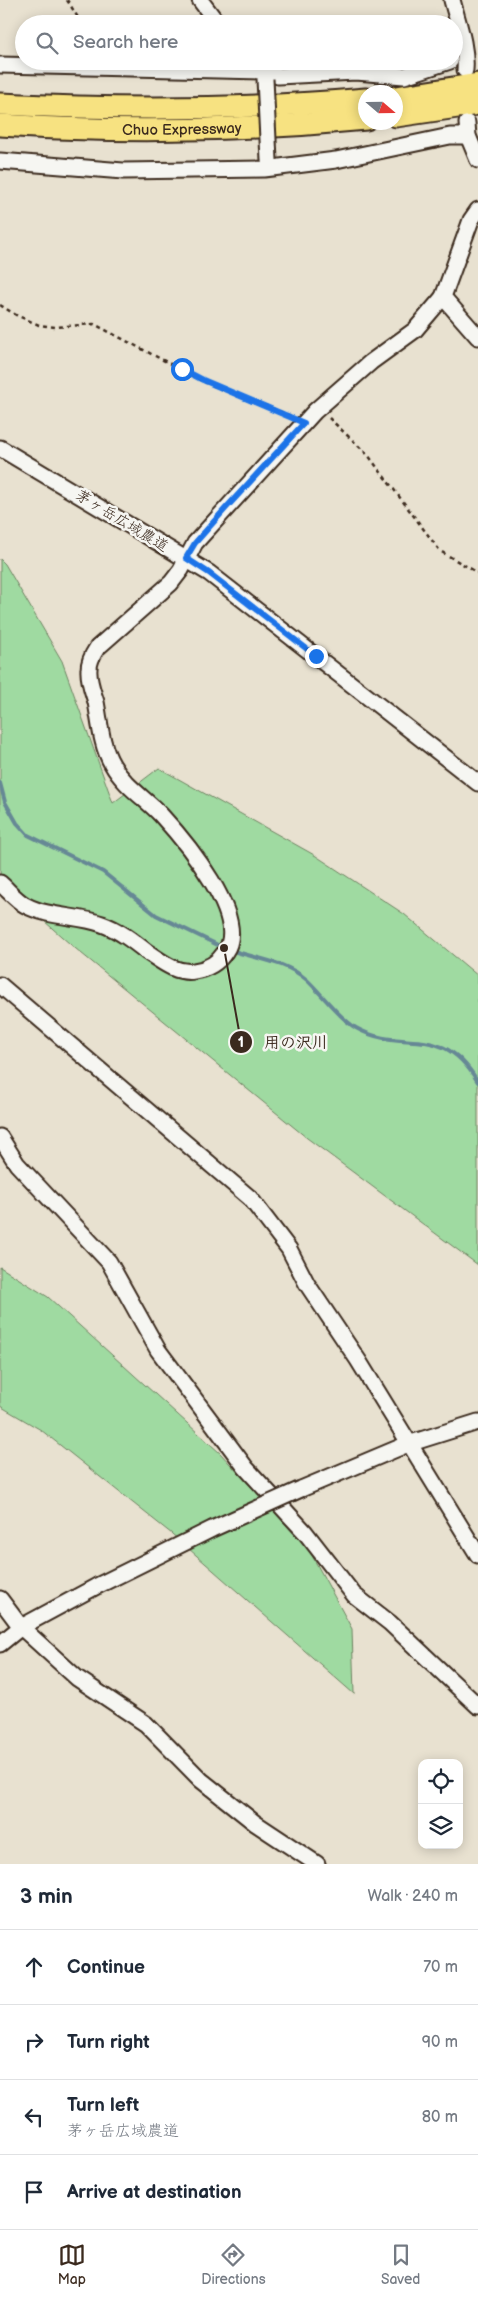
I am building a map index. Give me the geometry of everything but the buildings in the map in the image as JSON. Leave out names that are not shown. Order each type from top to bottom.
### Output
[{"type":"highway","points":[[403,94],[461,70]]},
{"type":"highway","name":"Chuo Expressway","points":[[0,104],[186,109],[259,107],[358,100]]},
{"type":"highway","points":[[403,115],[478,104]]},
{"type":"highway","name":"Chuo Expressway","points":[[0,125],[149,131],[241,128],[358,120]]},
{"type":"street","points":[[200,0],[211,15]]},
{"type":"street","points":[[452,0],[456,15]]},
{"type":"street","points":[[463,46],[468,67]]},
{"type":"street","points":[[0,65],[15,65]]},
{"type":"street","points":[[270,164],[262,70],[278,76],[356,72],[404,76],[422,70]]},
{"type":"street","points":[[0,161],[123,171],[336,160],[450,136],[468,130],[478,160]]},
{"type":"street","points":[[0,883],[24,905],[42,912],[102,924],[117,930],[164,964],[176,969],[190,972],[202,970],[221,958],[229,947],[231,936],[224,904],[198,861],[171,826],[131,789],[111,764],[105,749],[89,669],[92,657],[97,648],[171,583],[195,543],[304,423],[371,362],[415,330],[443,297],[471,220],[478,210]]},
{"type":"street","points":[[443,297],[478,337]]},
{"type":"street","name":"茅ヶ岳広域農道","points":[[0,448],[186,558],[246,601],[478,783]]},
{"type":"street","points":[[0,985],[250,1198],[289,1249],[307,1284],[358,1360],[478,1556]]},
{"type":"street","points":[[0,1137],[16,1164]]},
{"type":"street","points":[[0,1153],[16,1164],[109,1262],[158,1350],[246,1468],[305,1532],[354,1595],[390,1623],[478,1706]]},
{"type":"street","points":[[0,1644],[21,1628],[97,1586],[212,1529],[408,1444],[478,1422]]},
{"type":"street","points":[[0,1598],[21,1628],[78,1678],[146,1724],[201,1780],[255,1823],[317,1864]]},
{"type":"path","points":[[67,0],[76,15]]},
{"type":"path","points":[[0,305],[16,315],[39,325],[55,328],[94,324],[203,380],[304,423]]},
{"type":"path","points":[[319,408],[368,455],[440,551],[478,573]]},
{"type":"green space","points":[[0,559],[5,564],[62,661],[113,803],[159,768],[316,856],[404,914],[478,976],[478,1265],[307,1138],[70,944],[0,882]]},
{"type":"green space","points":[[0,1267],[48,1297],[220,1453],[309,1550],[352,1629],[354,1694],[172,1534],[41,1430],[0,1406]]},
{"type":"waterway","points":[[0,783],[5,802],[17,823],[28,835],[103,872],[156,915],[224,948]]},
{"type":"waterway","points":[[230,950],[270,961],[298,974],[307,980],[344,1019],[356,1028],[390,1039],[435,1044],[450,1051],[464,1063],[478,1082]]},
{"type":"place","name":"用の沢川","points":[[224,948]]},
{"type":"route","points":[[182,369],[224,390],[304,423],[195,543],[186,558],[209,573],[316,656]]}]
